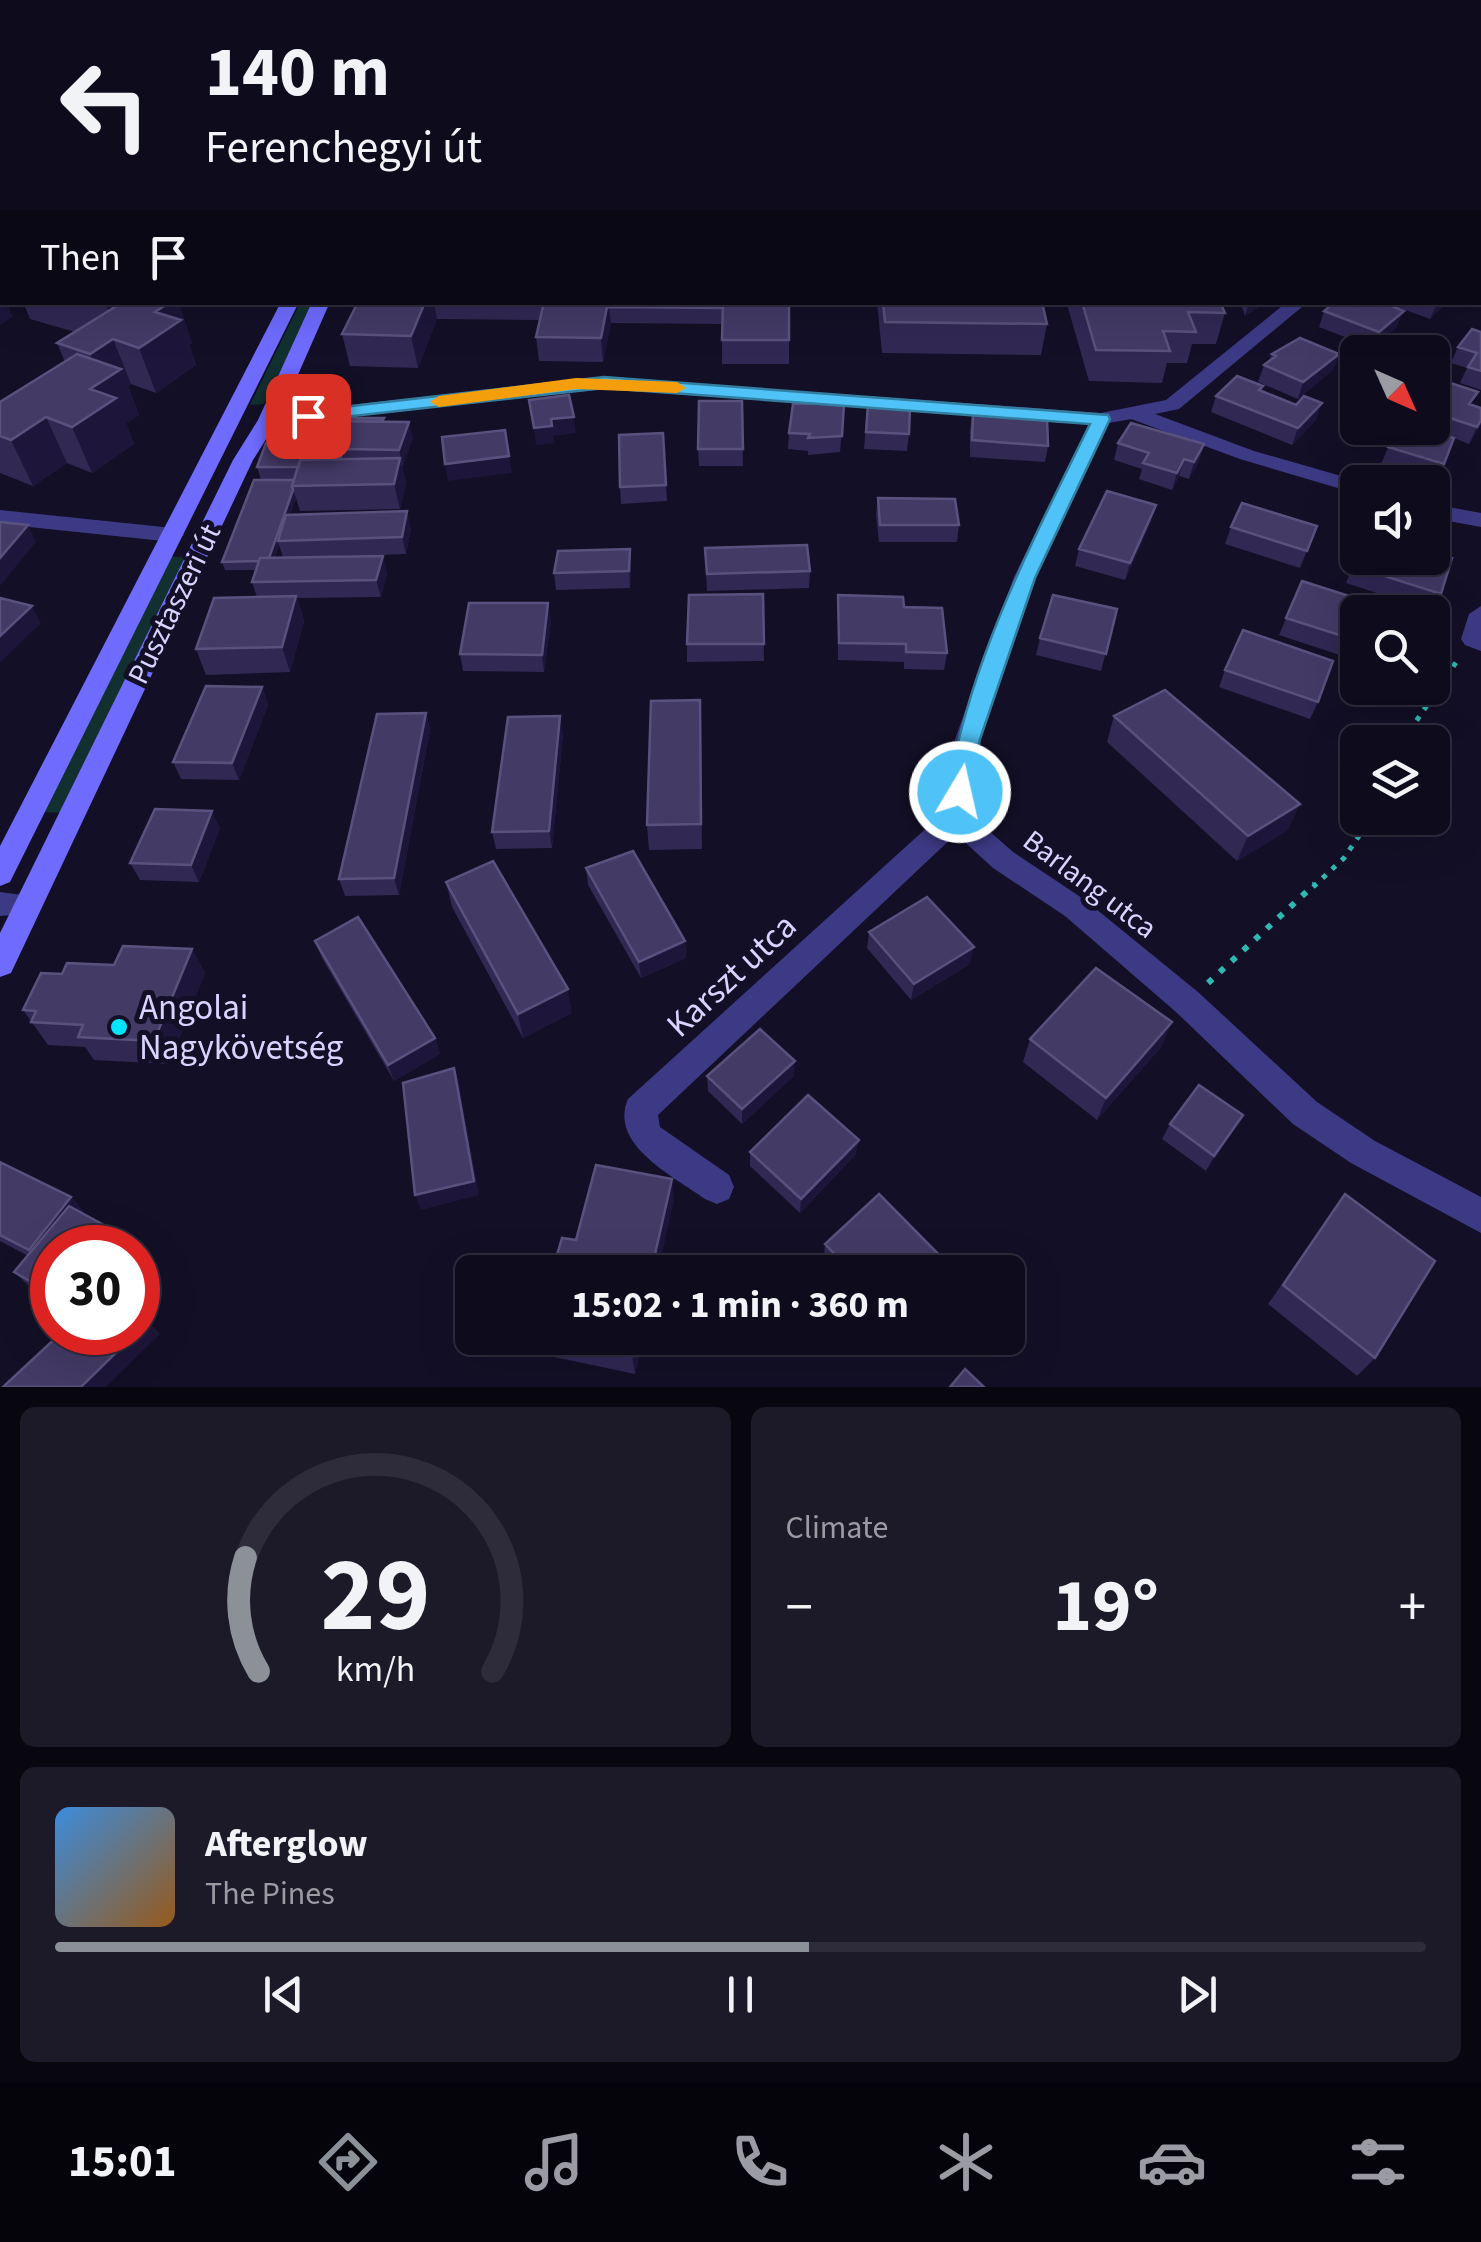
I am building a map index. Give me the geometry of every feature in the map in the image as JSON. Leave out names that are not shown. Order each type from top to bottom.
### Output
[{"type":"street","name":"Pusztaszeri út","points":[[0,874],[289,305]]},
{"type":"street","name":"Pusztaszeri út","points":[[0,964],[14,905],[268,420],[319,305]]},
{"type":"street","points":[[232,420],[268,420],[604,383],[1101,419],[1172,405],[1295,305]]},
{"type":"street","points":[[1138,414],[1248,455],[1340,483]]},
{"type":"street","points":[[956,818],[968,739],[1024,578],[1101,419]]},
{"type":"street","points":[[1450,514],[1481,520]]},
{"type":"street","points":[[0,518],[206,539]]},
{"type":"street","points":[[1477,641],[1481,614]]},
{"type":"street","name":"Barlang utca","points":[[956,818],[1003,860],[1075,908],[1188,1002],[1305,1112],[1363,1152],[1481,1216]]},
{"type":"street","name":"Karszt utca","points":[[717,1187],[646,1136],[640,1110],[956,818]]},
{"type":"path","points":[[1415,725],[1477,641]]},
{"type":"path","points":[[1188,1002],[1344,858],[1359,835]]},
{"type":"green space","points":[[299,305],[313,305],[264,404],[250,405]]},
{"type":"green space","points":[[169,556],[188,558],[66,813],[38,812]]},
{"type":"building","points":[[118,305],[166,305],[155,312],[181,320],[139,348],[113,339],[90,354],[57,343]]},
{"type":"building","points":[[356,305],[424,305],[411,336],[342,334]]},
{"type":"building","points":[[543,305],[607,305],[601,338],[536,337]]},
{"type":"building","points":[[609,305],[723,305],[723,308]]},
{"type":"building","points":[[723,305],[789,305],[789,340],[722,340]]},
{"type":"building","points":[[883,305],[1043,305],[1047,324],[885,322]]},
{"type":"building","points":[[1083,305],[1221,305],[1225,313],[1188,312],[1196,332],[1163,331],[1170,351],[1096,350]]},
{"type":"building","points":[[1331,305],[1389,305],[1404,311],[1379,332],[1324,311]]},
{"type":"building","points":[[1472,329],[1481,332],[1481,371],[1468,367],[1477,353],[1458,347]]},
{"type":"building","points":[[1300,338],[1339,354],[1303,382],[1264,365],[1276,356],[1272,354]]},
{"type":"building","points":[[77,354],[121,369],[90,389],[116,398],[72,427],[46,417],[11,440],[0,436],[0,402]]},
{"type":"building","points":[[1237,376],[1296,405],[1304,396],[1322,403],[1298,428],[1216,396]]},
{"type":"building","points":[[1450,383],[1478,392],[1469,404],[1481,408],[1477,427],[1450,418]]},
{"type":"building","points":[[569,395],[574,417],[551,419],[552,426],[534,428],[529,400]]},
{"type":"building","points":[[699,401],[742,401],[743,449],[698,449]]},
{"type":"building","points":[[844,403],[842,436],[808,438],[810,434],[789,433],[793,404]]},
{"type":"building","points":[[868,404],[910,407],[909,434],[866,432]]},
{"type":"building","points":[[973,412],[1047,417],[1048,446],[972,440]]},
{"type":"building","points":[[347,418],[384,418],[346,421]]},
{"type":"building","points":[[317,421],[409,422],[399,450],[343,449],[340,459],[300,460],[299,467],[257,467],[266,443],[302,443],[299,451],[317,451],[305,449]]},
{"type":"building","points":[[1131,423],[1204,444],[1194,462],[1184,459],[1177,473],[1143,463],[1149,453],[1118,443]]},
{"type":"building","points":[[505,430],[509,456],[445,464],[442,437]]},
{"type":"building","points":[[663,433],[666,485],[620,487],[619,435]]},
{"type":"building","points":[[1450,437],[1454,438],[1444,464],[1388,447],[1450,445]]},
{"type":"building","points":[[400,458],[394,484],[292,486],[300,460]]},
{"type":"building","points":[[254,480],[294,480],[269,558],[222,562]]},
{"type":"building","points":[[1107,491],[1156,505],[1130,563],[1079,549]]},
{"type":"building","points":[[878,498],[955,499],[959,525],[880,525]]},
{"type":"building","points":[[1242,503],[1317,526],[1307,551],[1231,527]]},
{"type":"building","points":[[407,511],[402,537],[278,541],[286,515]]},
{"type":"building","points":[[0,522],[28,525],[0,558]]},
{"type":"building","points":[[807,545],[810,571],[707,574],[705,548]]},
{"type":"building","points":[[630,549],[629,571],[554,573],[558,551]]},
{"type":"building","points":[[383,556],[376,580],[252,582],[260,558]]},
{"type":"building","points":[[1381,575],[1447,575],[1441,594]]},
{"type":"building","points":[[1302,581],[1346,595],[1340,595],[1340,635],[1286,618]]},
{"type":"building","points":[[763,594],[764,644],[687,644],[689,595]]},
{"type":"building","points":[[838,595],[903,597],[904,607],[942,608],[947,653],[906,652],[906,644],[839,643]]},
{"type":"building","points":[[1053,595],[1117,609],[1106,654],[1040,638]]},
{"type":"building","points":[[296,596],[282,647],[196,649],[214,598]]},
{"type":"building","points":[[0,598],[32,606],[0,636]]},
{"type":"building","points":[[469,603],[548,603],[542,655],[460,654]]},
{"type":"building","points":[[1243,630],[1333,661],[1318,702],[1225,670]]},
{"type":"building","points":[[206,686],[262,687],[232,763],[173,762]]},
{"type":"building","points":[[1165,690],[1300,804],[1248,836],[1114,716]]},
{"type":"building","points":[[700,700],[701,824],[647,825],[651,701]]},
{"type":"building","points":[[426,713],[394,878],[339,879],[377,714]]},
{"type":"building","points":[[560,716],[549,831],[492,832],[508,717]]},
{"type":"building","points":[[155,809],[212,811],[191,865],[130,863]]},
{"type":"building","points":[[633,851],[685,941],[639,962],[586,868]]},
{"type":"building","points":[[493,861],[568,989],[518,1014],[446,882]]},
{"type":"building","points":[[927,897],[974,947],[914,984],[869,932]]},
{"type":"building","points":[[358,917],[435,1038],[388,1065],[315,941]]},
{"type":"building","points":[[123,946],[192,949],[154,1041],[78,1037],[83,1025],[31,1022],[36,1011],[23,1010],[41,973],[62,974],[67,963],[114,965]]},
{"type":"building","points":[[1096,968],[1172,1022],[1106,1098],[1030,1039]]},
{"type":"building","points":[[760,1029],[795,1061],[742,1109],[707,1076]]},
{"type":"building","points":[[454,1068],[474,1181],[415,1195],[403,1083]]},
{"type":"building","points":[[1199,1085],[1243,1115],[1214,1156],[1170,1124]]},
{"type":"building","points":[[808,1095],[859,1140],[801,1199],[750,1152]]},
{"type":"building","points":[[0,1162],[71,1197],[49,1225],[30,1225],[29,1250],[0,1235]]},
{"type":"building","points":[[596,1165],[672,1179],[655,1255],[557,1255],[562,1238],[576,1240]]},
{"type":"building","points":[[879,1194],[939,1255],[836,1255],[825,1244]]},
{"type":"building","points":[[1345,1194],[1435,1261],[1375,1358],[1283,1285]]},
{"type":"building","points":[[69,1206],[104,1225],[53,1225]]},
{"type":"building","points":[[30,1253],[30,1281],[14,1272]]},
{"type":"building","points":[[37,1355],[114,1355],[81,1387],[3,1387]]},
{"type":"building","points":[[965,1369],[984,1387],[950,1387]]},
{"type":"slow traffic","points":[[439,402],[576,384],[677,388]]},
{"type":"place","name":"Angolai Nagykövetség","points":[[119,1027]]},
{"type":"route","points":[[308,416],[604,383],[1101,419],[1024,578],[968,739],[960,792]]}]
